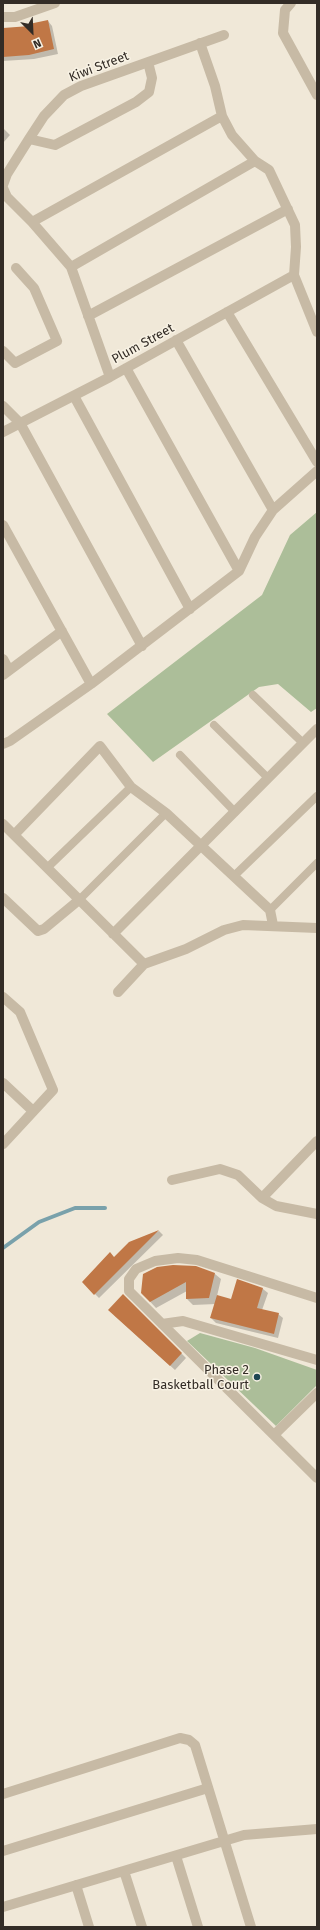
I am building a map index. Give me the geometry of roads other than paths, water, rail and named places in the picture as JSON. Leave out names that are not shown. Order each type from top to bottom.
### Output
[{"type":"street","points":[[3,17],[15,17],[55,3]]},
{"type":"street","points":[[291,3],[285,10],[283,33],[317,95]]},
{"type":"street","name":"Kiwi Street","points":[[3,185],[7,174],[44,116],[64,95],[81,86],[224,35]]},
{"type":"street","points":[[200,44],[215,86],[222,116],[232,135],[255,161],[269,170],[295,225],[296,247],[294,275],[317,332]]},
{"type":"street","points":[[29,139],[55,145],[136,102],[148,92],[152,78],[148,62]]},
{"type":"street","points":[[32,222],[222,116]]},
{"type":"street","points":[[72,267],[255,161]]},
{"type":"street","points":[[3,188],[7,197],[32,222],[72,267],[110,377]]},
{"type":"street","points":[[88,316],[288,209]]},
{"type":"street","points":[[3,351],[15,363],[56,341],[34,288],[16,268]]},
{"type":"street","name":"Plum Street","points":[[3,432],[110,377],[294,275]]},
{"type":"street","points":[[227,312],[317,462]]},
{"type":"street","points":[[176,340],[273,510]]},
{"type":"street","points":[[126,368],[239,570]]},
{"type":"street","points":[[74,396],[190,609]]},
{"type":"street","points":[[3,406],[20,423],[142,646]]},
{"type":"street","points":[[3,744],[10,741],[91,684],[239,570],[256,537],[273,510],[317,471]]},
{"type":"street","points":[[3,525],[91,684]]},
{"type":"street","points":[[3,658],[6,673],[62,631]]},
{"type":"street","points":[[113,934],[317,728]]},
{"type":"street","points":[[14,834],[100,746],[131,787],[166,813],[270,910],[273,925]]},
{"type":"street","points":[[3,824],[144,964]]},
{"type":"street","points":[[3,898],[38,931],[44,929],[80,900]]},
{"type":"street","points":[[118,992],[144,964],[186,949],[224,930],[243,925],[273,925],[317,928]]},
{"type":"street","points":[[3,997],[20,1012],[53,1090],[3,1144]]},
{"type":"street","points":[[3,1083],[33,1111]]},
{"type":"street","points":[[262,1198],[317,1142]]},
{"type":"street","points":[[172,1180],[220,1169],[238,1175],[262,1198],[276,1206],[317,1214]]},
{"type":"street","points":[[317,1298],[197,1260],[178,1258],[155,1261],[136,1269],[129,1279],[129,1291],[317,1478]]},
{"type":"street","points":[[162,1324],[183,1321],[317,1360]]},
{"type":"street","points":[[274,1435],[317,1394]]},
{"type":"street","points":[[3,1794],[180,1738],[189,1740],[195,1745],[251,1927]]},
{"type":"street","points":[[3,1850],[208,1788]]},
{"type":"street","points":[[3,1907],[225,1842],[244,1835],[317,1829]]},
{"type":"street","points":[[176,1856],[198,1927]]},
{"type":"street","points":[[124,1871],[142,1927]]},
{"type":"street","points":[[76,1886],[89,1927]]},
{"type":"lane","points":[[253,695],[303,742]]},
{"type":"lane","points":[[214,725],[268,778]]},
{"type":"lane","points":[[180,755],[235,812]]},
{"type":"lane","points":[[47,868],[131,787]]},
{"type":"lane","points":[[234,876],[317,796]]},
{"type":"lane","points":[[80,900],[166,813]]},
{"type":"lane","points":[[270,910],[317,863]]},
{"type":"waterway","points":[[3,1248],[39,1222],[75,1208],[105,1208],[100,1208]]},
{"type":"place","name":"Phase 2 Basketball Court","points":[[257,1377]]}]
